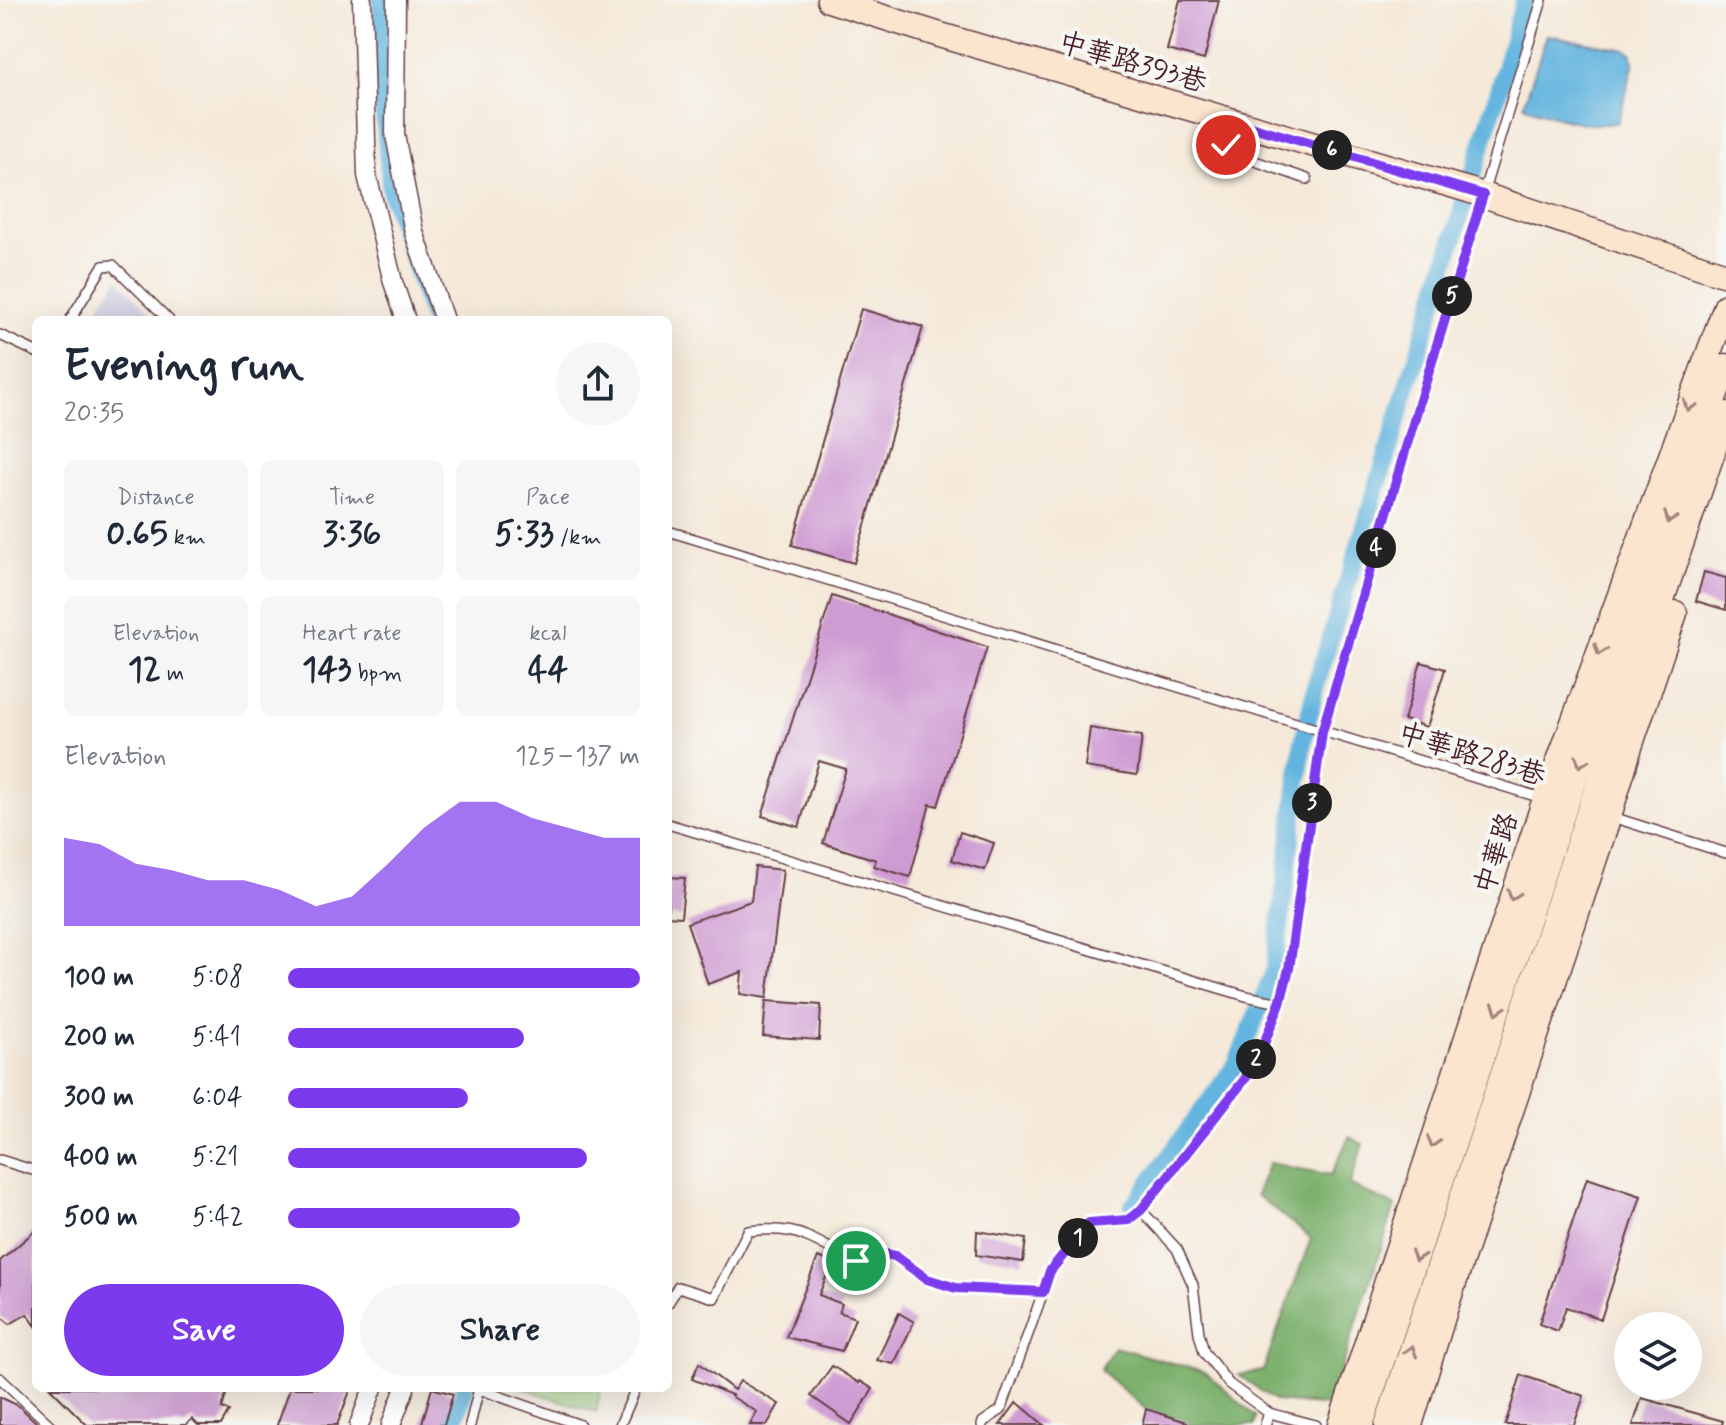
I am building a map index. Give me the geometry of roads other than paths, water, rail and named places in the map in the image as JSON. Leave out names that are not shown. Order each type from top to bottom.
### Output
[{"type":"main road","name":"中華路393巷","points":[[829,0],[1476,193],[1726,275]]},
{"type":"main road","name":"中華路","points":[[1387,1425],[1577,807],[1726,306]]},
{"type":"main road","name":"中華路","points":[[1361,1425],[1577,807],[1726,366]]},
{"type":"main road","name":"中華路","points":[[1340,1425],[1726,414]]},
{"type":"main road","name":"中華路","points":[[1410,1425],[1446,1307],[1577,807],[1628,753],[1726,460]]},
{"type":"street","points":[[362,0],[367,175],[393,282],[405,316]]},
{"type":"street","points":[[396,0],[395,135],[414,232],[443,316]]},
{"type":"street","points":[[359,1425],[371,1392]]},
{"type":"street","points":[[391,1425],[403,1392]]},
{"type":"lane","points":[[982,1425],[1001,1410],[1050,1271],[1089,1223],[1128,1220],[1141,1210],[1245,1079],[1263,1046],[1280,1003],[1289,969],[1322,732],[1421,397],[1476,193],[1542,0]]},
{"type":"lane","points":[[1233,121],[1226,145],[1229,152],[1307,179]]},
{"type":"lane","points":[[72,316],[103,266],[113,265],[165,316]]},
{"type":"lane","points":[[0,335],[32,350]]},
{"type":"lane","name":"中華路283巷","points":[[672,532],[1726,853]]},
{"type":"lane","points":[[672,825],[1246,996],[1280,1003]]},
{"type":"lane","points":[[0,1160],[32,1170]]},
{"type":"lane","points":[[1141,1210],[1177,1249],[1193,1285],[1204,1352],[1229,1384],[1269,1413],[1316,1425]]},
{"type":"lane","points":[[672,1297],[678,1287],[714,1298],[748,1231],[768,1229],[803,1234],[856,1261],[876,1252],[895,1256],[927,1279],[956,1288],[1043,1292]]},
{"type":"lane","points":[[0,1378],[50,1425]]},
{"type":"lane","points":[[470,1425],[478,1392]]},
{"type":"lane","points":[[490,1392],[580,1425]]},
{"type":"lane","points":[[620,1425],[634,1392]]},
{"type":"lane","points":[[1265,1425],[1269,1413]]},
{"type":"water","points":[[1547,35],[1625,49],[1631,53],[1634,62],[1618,122],[1596,124],[1573,121],[1528,108],[1524,104]]},
{"type":"waterway","points":[[381,0],[383,102],[391,193],[432,316]]},
{"type":"waterway","points":[[1133,1206],[1237,1063],[1274,972],[1303,742],[1316,685],[1524,0]]},
{"type":"waterway","points":[[453,1425],[464,1392]]}]
